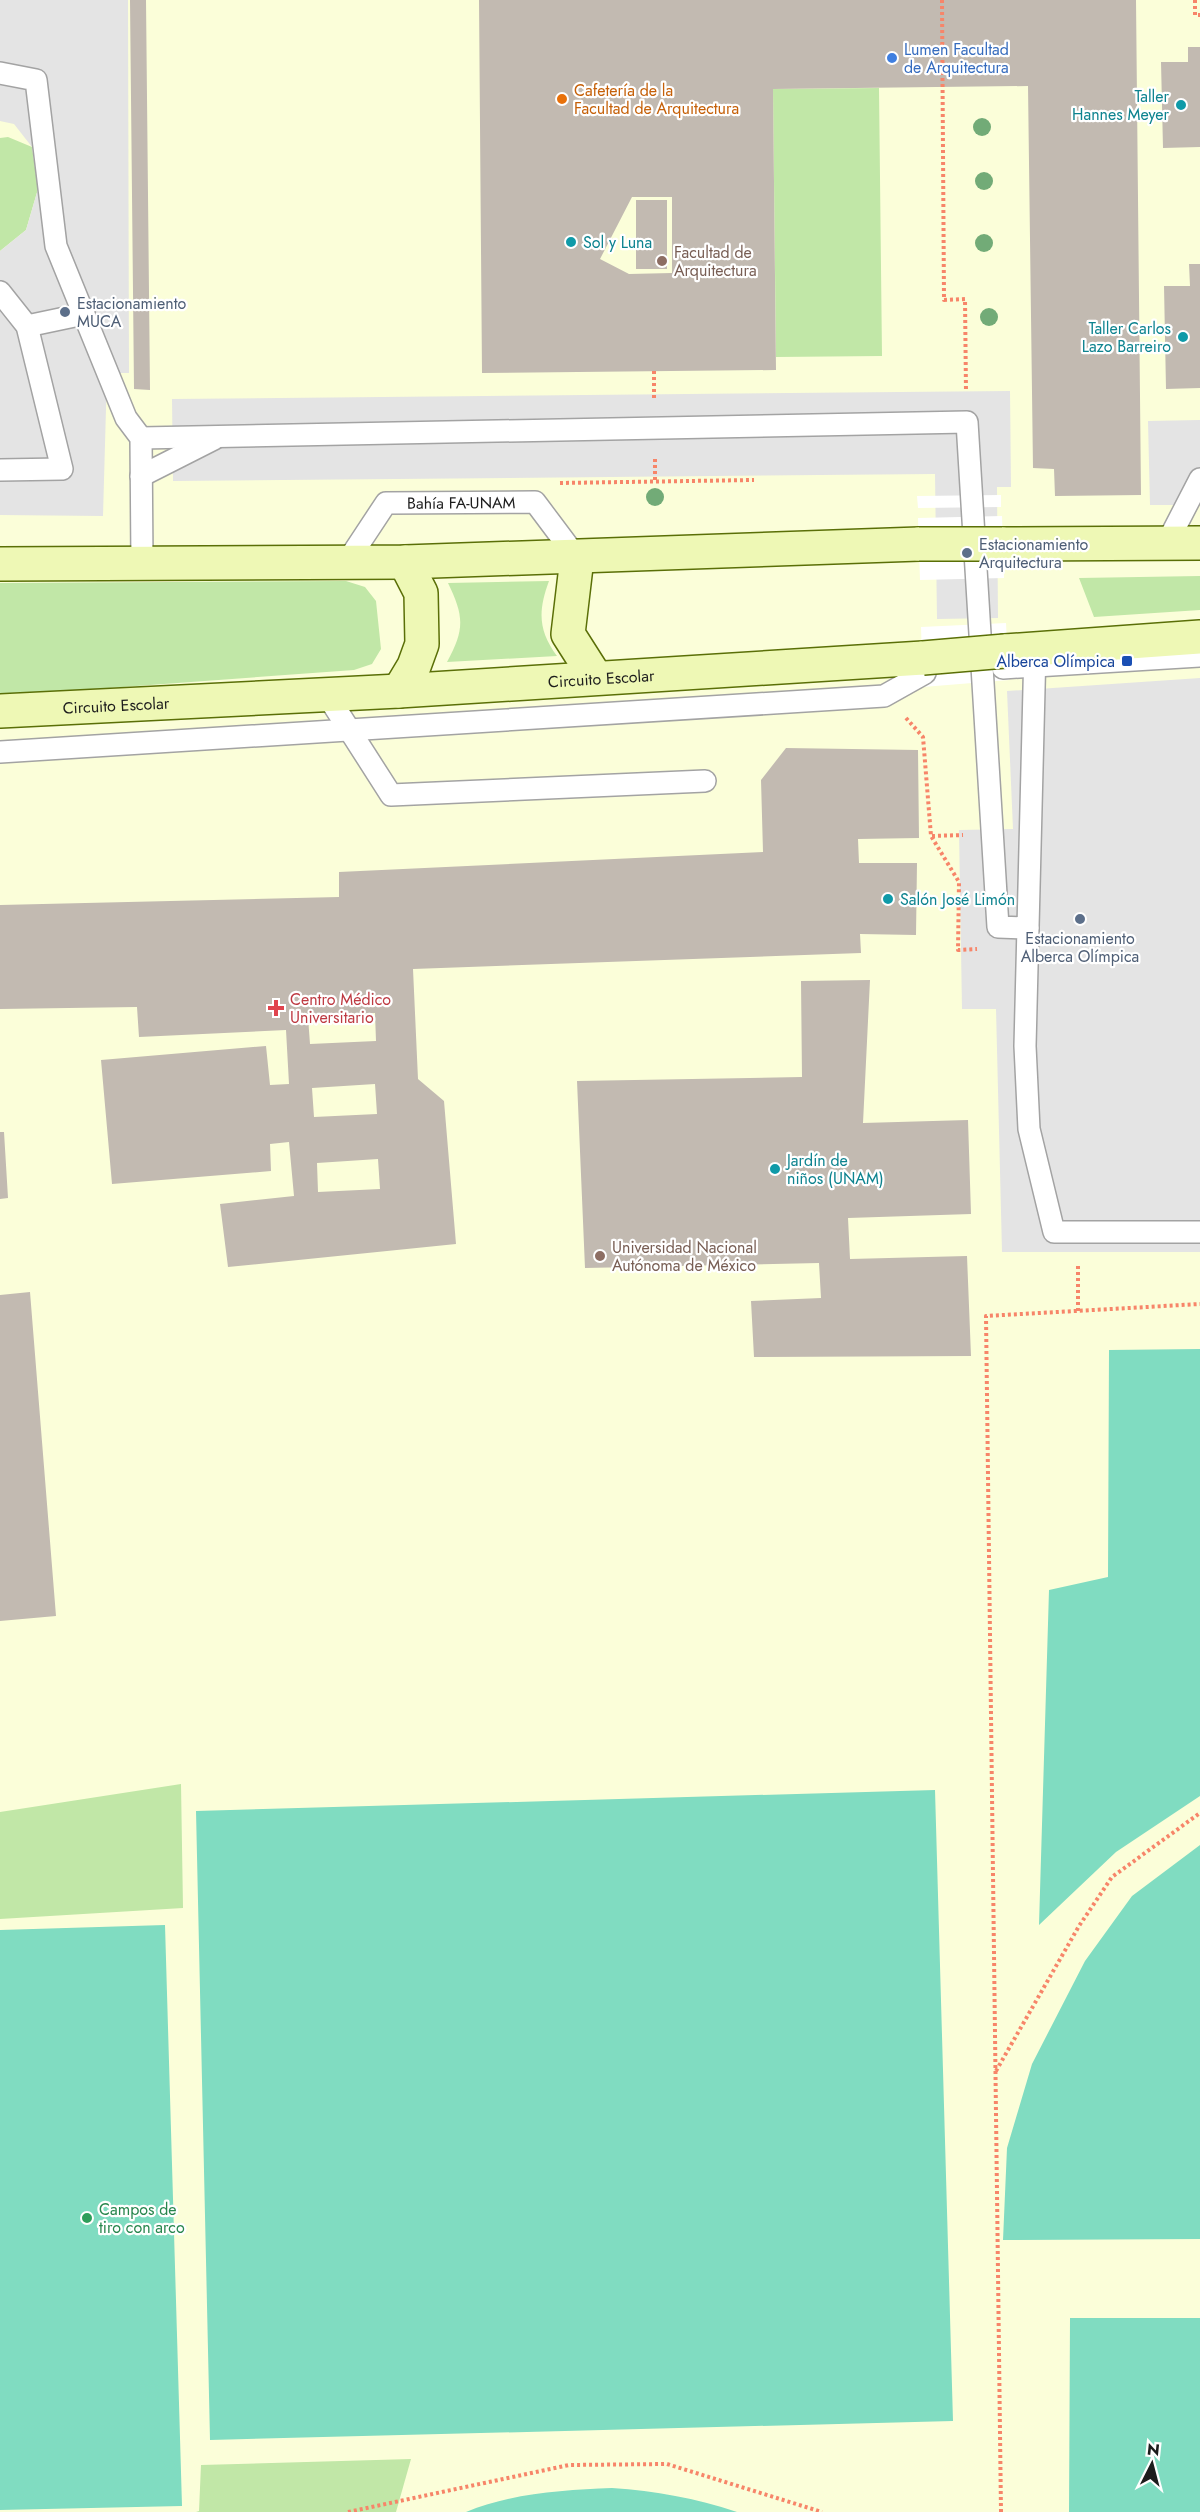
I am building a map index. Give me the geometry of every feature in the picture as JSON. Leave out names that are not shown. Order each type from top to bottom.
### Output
[{"type":"street","points":[[0,564],[405,562],[577,558],[919,544],[1200,543]]},
{"type":"street","points":[[577,558],[568,634],[596,678]]},
{"type":"street","points":[[399,691],[414,666],[422,644],[421,593],[405,562]]},
{"type":"street","name":"Circuito Escolar","points":[[0,711],[327,695],[596,678],[924,665],[1019,659],[1200,637]]},
{"type":"lane","points":[[0,73],[36,80],[56,246],[126,418],[141,438],[142,562]]},
{"type":"lane","points":[[0,292],[27,326],[62,469],[0,470]]},
{"type":"lane","points":[[27,326],[84,314]]},
{"type":"lane","points":[[141,438],[967,422],[998,927],[1028,937]]},
{"type":"lane","points":[[141,476],[220,436]]},
{"type":"lane","points":[[1167,543],[1200,479]]},
{"type":"lane","name":"Bahía FA-UNAM","points":[[347,562],[386,503],[535,502],[577,558]]},
{"type":"lane","points":[[1200,656],[1019,659],[1028,937],[1025,1046],[1029,1129],[1054,1232],[1079,1234],[1200,1232]]},
{"type":"lane","points":[[0,752],[884,696],[924,665]]},
{"type":"lane","points":[[327,695],[391,795],[705,781]]},
{"type":"path","points":[[942,0],[944,300],[965,299],[965,364]]},
{"type":"path","points":[[1195,0],[1195,15],[1200,15]]},
{"type":"path","points":[[557,483],[754,480]]},
{"type":"path","points":[[884,696],[923,736],[931,836],[959,882],[958,950],[1028,937]]},
{"type":"path","points":[[1078,1311],[1079,1234]]},
{"type":"path","points":[[1001,2512],[986,1316],[1200,1304]]},
{"type":"path","points":[[996,2072],[1079,1926],[1112,1877],[1200,1813]]},
{"type":"path","points":[[348,2512],[568,2464],[667,2464],[822,2512]]},
{"type":"shaded area","name":"Universidad Nacional Autónoma de México","points":[[0,0],[1200,0],[1200,2512],[0,2512]]},
{"type":"shaded area","name":"Estacionamiento MUCA","points":[[0,0],[128,0],[129,373],[107,373],[103,516],[0,515],[0,251],[26,230],[38,189],[32,147],[14,124],[0,121]]},
{"type":"shaded area","name":"Estacionamiento Arquitectura","points":[[1010,391],[1011,487],[997,487],[998,618],[937,619],[935,474],[173,481],[172,399]]},
{"type":"shaded area","points":[[1200,420],[1200,505],[1150,505],[1148,421]]},
{"type":"shaded area","name":"Estacionamiento Alberca Olímpica","points":[[1200,678],[1200,1252],[1002,1252],[996,1009],[962,1009],[959,830],[1013,829],[1007,691]]},
{"type":"green space","points":[[879,88],[882,356],[776,357],[773,89]]},
{"type":"green space","points":[[8,137],[32,147],[38,189],[26,230],[0,251],[0,138]]},
{"type":"green space","points":[[1200,576],[1200,610],[1094,617],[1079,578]]},
{"type":"green space","points":[[346,581],[365,587],[376,601],[381,649],[372,664],[354,670],[0,696],[0,583]]},
{"type":"green space","points":[[549,581],[543,602],[542,620],[546,638],[557,656],[447,662],[457,640],[460,622],[457,605],[448,583]]},
{"type":"green space","points":[[1200,1349],[1200,1796],[1116,1852],[1039,1925],[1049,1590],[1108,1577],[1109,1350]]},
{"type":"green space","points":[[181,1784],[183,1908],[0,1919],[0,1812]]},
{"type":"green space","points":[[935,1790],[953,2421],[210,2440],[196,1811]]},
{"type":"green space","points":[[1200,1845],[1200,2239],[1003,2240],[1007,2148],[1032,2064],[1085,1961],[1132,1896]]},
{"type":"green space","name":"Campos de tiro con arco","points":[[165,1925],[182,2506],[0,2510],[0,1930]]},
{"type":"green space","points":[[1070,2318],[1200,2318],[1200,2512],[1069,2512]]},
{"type":"green space","points":[[411,2459],[396,2512],[196,2512],[199,2511],[201,2465]]},
{"type":"green space","points":[[612,2488],[675,2496],[737,2512],[466,2512],[519,2497],[556,2491]]},
{"type":"pier","points":[[1001,495],[1001,507],[918,508],[917,496]]},
{"type":"pier","points":[[1002,516],[1004,578],[920,580],[918,518]]},
{"type":"pier","points":[[1006,623],[1009,680],[923,687],[921,627]]},
{"type":"building","points":[[130,0],[146,0],[150,390],[134,389]]},
{"type":"building","name":"Facultad de Arquitectura","points":[[479,0],[1136,0],[1141,495],[1055,496],[1054,469],[1033,468],[1028,86],[773,89],[776,370],[482,373]],"holes":[[[632,197],[672,197],[672,273],[629,274],[600,259]]]},
{"type":"building","name":"Taller Hannes Meyer","points":[[1188,47],[1200,47],[1200,147],[1163,148],[1161,62],[1188,62]]},
{"type":"building","points":[[636,200],[667,200],[667,269],[636,269]]},
{"type":"building","name":"Taller Carlos Lazo Barreiro","points":[[1189,264],[1200,264],[1200,388],[1166,389],[1164,286],[1190,286]]},
{"type":"building","name":"Centro Médico Universitario","points":[[786,748],[918,750],[919,838],[858,839],[859,863],[917,863],[916,935],[860,934],[861,953],[413,969],[418,1079],[444,1101],[456,1244],[228,1267],[220,1204],[294,1196],[289,1142],[270,1144],[271,1171],[112,1184],[101,1060],[266,1046],[270,1085],[289,1084],[286,1030],[139,1037],[137,1007],[0,1009],[0,905],[339,897],[339,872],[763,852],[761,780]],"holes":[[[375,1013],[376,1041],[310,1044],[308,1017]],[[375,1084],[377,1114],[314,1117],[312,1088]],[[378,1159],[380,1189],[318,1192],[317,1163]]]},
{"type":"building","name":"Jardín de niños (UNAM)","points":[[870,980],[863,1123],[968,1120],[971,1214],[848,1218],[850,1259],[967,1256],[971,1356],[754,1357],[751,1301],[821,1298],[819,1263],[585,1268],[577,1081],[802,1077],[801,981]]},
{"type":"building","points":[[0,1132],[4,1132],[8,1198],[0,1199]]},
{"type":"building","points":[[30,1292],[56,1616],[0,1621],[0,1295]]},
{"type":"place","name":"Lumen Facultad de Arquitectura","points":[[892,58]]},
{"type":"place","name":"Cafetería de la Facultad de Arquitectura","points":[[562,99]]},
{"type":"place","name":"Taller Hannes Meyer","points":[[1181,105]]},
{"type":"place","name":"Sol y Luna","points":[[571,242]]},
{"type":"place","name":"Facultad de Arquitectura","points":[[662,261]]},
{"type":"place","name":"Estacionamiento MUCA","points":[[65,312]]},
{"type":"place","name":"Taller Carlos Lazo Barreiro","points":[[1183,337]]},
{"type":"place","name":"Estacionamiento Arquitectura","points":[[967,553]]},
{"type":"place","name":"Alberca Olímpica","points":[[1127,661]]},
{"type":"place","name":"Salón José Limón","points":[[888,899]]},
{"type":"place","name":"Estacionamiento Alberca Olímpica","points":[[1080,919]]},
{"type":"place","name":"Centro Médico Universitario","points":[[276,1008]]},
{"type":"place","name":"Jardín de niños (UNAM)","points":[[775,1169]]},
{"type":"place","name":"Universidad Nacional Autónoma de México","points":[[600,1256]]},
{"type":"place","name":"Campos de tiro con arco","points":[[87,2218]]}]
